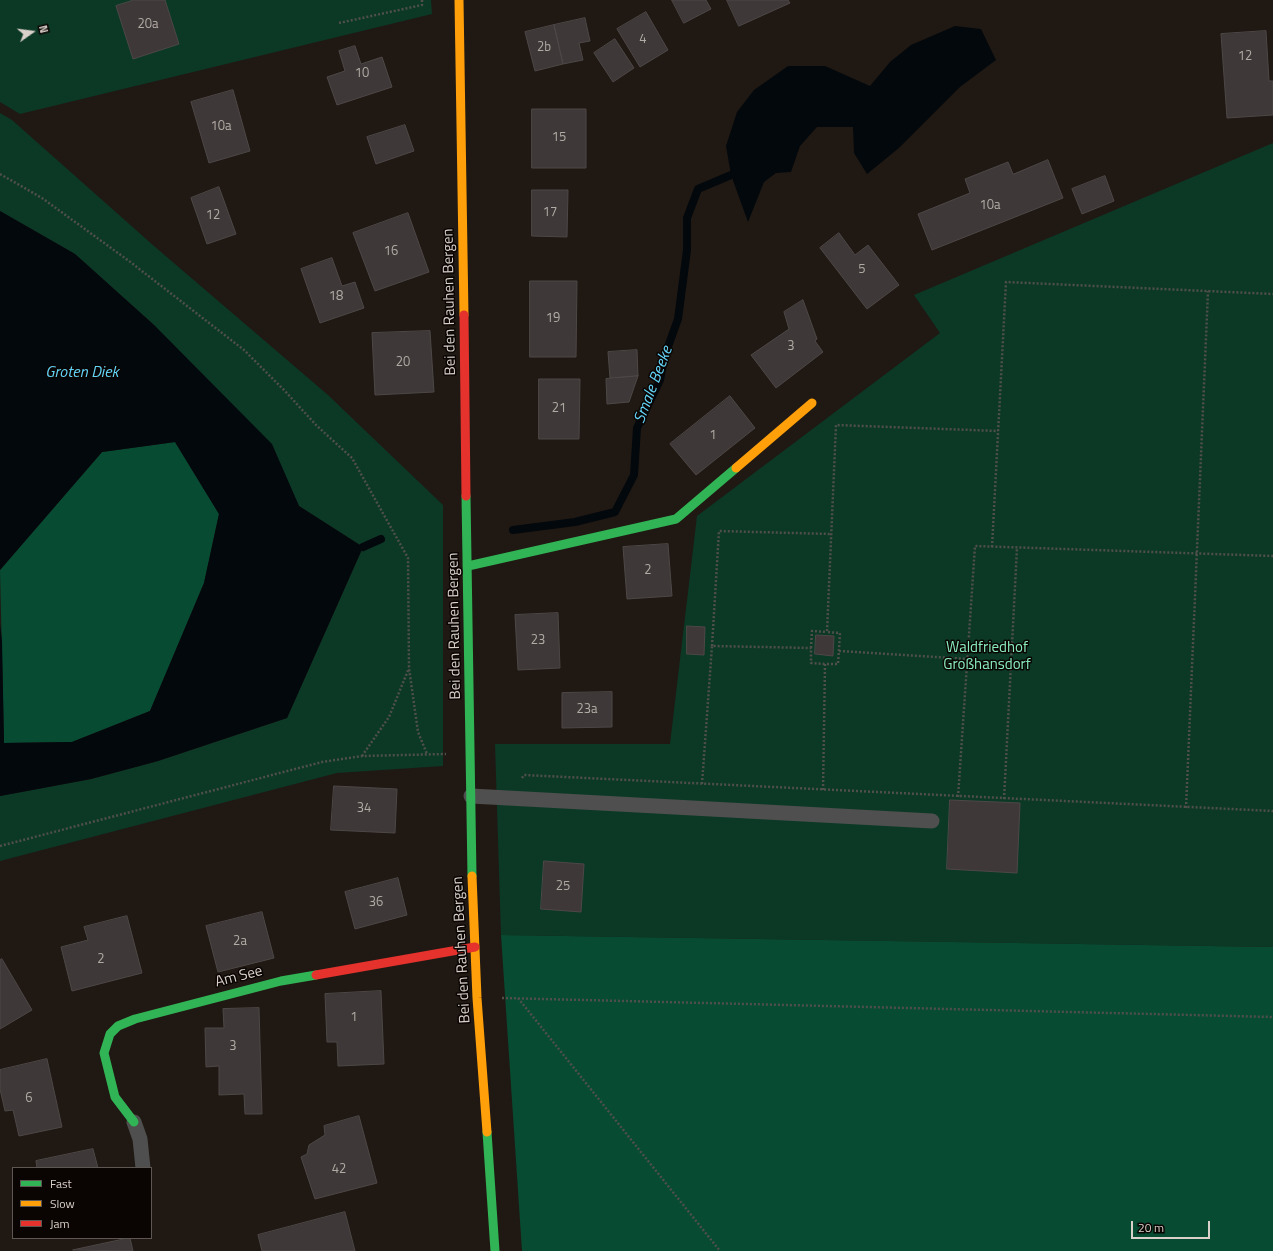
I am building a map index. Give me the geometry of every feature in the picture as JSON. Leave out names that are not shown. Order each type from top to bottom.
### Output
[{"type":"street","name":"Bei den Rauhen Bergen","points":[[459,0],[471,796],[475,947],[477,998],[495,1251]]},
{"type":"street","points":[[468,566],[676,519],[812,403]]},
{"type":"street","name":"Am See","points":[[134,1122],[115,1097],[104,1053],[110,1034],[118,1026],[135,1019],[281,981],[475,947]]},
{"type":"lane","points":[[471,796],[932,822]]},
{"type":"lane","points":[[134,1122],[140,1139],[143,1167]]},
{"type":"path","points":[[339,23],[422,5],[422,0]]},
{"type":"path","points":[[0,174],[42,198],[129,261],[244,350],[316,425],[352,458],[408,558],[409,668],[418,732],[427,754]]},
{"type":"path","points":[[992,547],[1006,282],[1273,294]]},
{"type":"path","points":[[1186,808],[1208,291]]},
{"type":"path","points":[[827,632],[836,425],[998,431]]},
{"type":"path","points":[[702,784],[719,531],[831,534]]},
{"type":"path","points":[[958,797],[975,546],[1197,555],[1273,556]]},
{"type":"path","points":[[1004,799],[1017,548]]},
{"type":"path","points":[[812,631],[840,633],[838,664],[811,663],[811,648],[812,631]]},
{"type":"path","points":[[712,646],[811,648]]},
{"type":"path","points":[[839,650],[968,659]]},
{"type":"path","points":[[823,790],[824,664]]},
{"type":"path","points":[[362,756],[389,717],[409,668]]},
{"type":"path","points":[[0,846],[322,762],[362,756],[471,754]]},
{"type":"path","points":[[507,797],[524,775],[1273,811]]},
{"type":"path","points":[[720,1251],[518,998],[1273,1017]]},
{"type":"green space","points":[[0,0],[431,0],[432,14],[20,114],[0,102]]},
{"type":"green space","points":[[0,113],[12,120],[154,246],[328,395],[443,505],[443,766],[337,773],[0,861],[0,796],[91,779],[158,761],[287,718],[363,547],[299,506],[271,444],[154,325],[75,254],[0,211]]},
{"type":"green space","name":"Waldfriedhof Großhansdorf","points":[[1273,143],[1273,947],[501,935],[495,744],[670,744],[697,516],[940,333],[914,295]]},
{"type":"green space","points":[[175,442],[219,514],[204,583],[150,711],[72,742],[4,743],[0,570],[102,452]]},
{"type":"green space","points":[[501,935],[1273,947],[1273,1251],[522,1251]]},
{"type":"water","points":[[955,26],[981,29],[996,60],[960,87],[899,148],[867,174],[854,153],[853,127],[817,127],[800,146],[791,172],[776,173],[764,182],[748,222],[731,175],[726,146],[737,112],[754,90],[788,66],[825,66],[870,86],[890,62],[911,45]]},
{"type":"water","name":"Groten Diek","points":[[0,211],[75,254],[154,325],[272,444],[299,506],[363,547],[287,718],[158,761],[91,779],[0,796],[0,624],[2,641],[4,743],[72,742],[150,711],[204,583],[219,514],[175,442],[102,452],[0,570]]},
{"type":"building","points":[[134,0],[165,0],[179,44],[133,59],[116,6]]},
{"type":"building","points":[[672,0],[706,0],[711,9],[684,23]]},
{"type":"building","points":[[727,0],[788,0],[790,3],[739,26]]},
{"type":"building","points":[[646,12],[668,50],[640,67],[617,29]]},
{"type":"building","points":[[585,18],[590,41],[579,43],[583,60],[563,64],[554,25]]},
{"type":"building","points":[[554,25],[563,64],[535,71],[525,32]]},
{"type":"building","points":[[1266,31],[1269,81],[1273,81],[1273,115],[1227,118],[1221,34]]},
{"type":"building","points":[[615,39],[634,68],[613,82],[594,53]]},
{"type":"building","points":[[355,46],[361,64],[382,57],[392,87],[337,105],[327,77],[345,71],[339,51]]},
{"type":"building","points":[[233,90],[250,151],[209,163],[191,102]]},
{"type":"building","points":[[532,109],[586,109],[586,168],[532,168]]},
{"type":"building","points":[[405,125],[414,151],[376,164],[367,137]]},
{"type":"building","points":[[1048,160],[1063,198],[932,250],[918,214],[970,193],[965,179],[1008,162],[1013,174]]},
{"type":"building","points":[[1105,176],[1114,201],[1082,214],[1072,189]]},
{"type":"building","points":[[219,187],[236,234],[207,244],[191,198]]},
{"type":"building","points":[[532,190],[568,190],[567,237],[532,236]]},
{"type":"building","points":[[408,213],[429,272],[375,291],[353,233]]},
{"type":"building","points":[[839,233],[855,255],[868,245],[899,285],[867,309],[820,248]]},
{"type":"building","points":[[332,258],[342,286],[355,282],[364,308],[320,323],[301,269]]},
{"type":"building","points":[[530,281],[577,281],[576,357],[530,357]]},
{"type":"building","points":[[803,300],[817,339],[815,341],[823,352],[776,388],[751,355],[789,329],[784,312]]},
{"type":"building","points":[[430,331],[434,392],[375,395],[372,333]]},
{"type":"building","points":[[637,350],[638,376],[610,378],[608,352]]},
{"type":"building","points":[[638,376],[629,402],[607,404],[606,379]]},
{"type":"building","points":[[539,379],[580,379],[579,439],[539,439]]},
{"type":"building","points":[[730,396],[755,428],[696,475],[670,444]]},
{"type":"building","points":[[668,544],[672,596],[627,599],[623,547]]},
{"type":"building","points":[[558,613],[560,668],[518,670],[515,615]]},
{"type":"building","points":[[687,626],[705,627],[704,655],[687,654]]},
{"type":"building","points":[[816,635],[834,636],[833,656],[815,654]]},
{"type":"building","points":[[612,692],[612,727],[562,728],[562,693]]},
{"type":"building","points":[[334,786],[397,789],[395,833],[331,830]]},
{"type":"building","points":[[950,800],[1020,803],[1017,873],[947,869]]},
{"type":"building","points":[[544,861],[584,864],[581,912],[541,909]]},
{"type":"building","points":[[398,878],[407,915],[355,929],[345,892]]},
{"type":"building","points":[[262,912],[274,958],[218,972],[206,926]]},
{"type":"building","points":[[127,916],[142,973],[72,991],[61,947],[88,940],[84,927]]},
{"type":"building","points":[[2,959],[32,1010],[0,1029],[0,960]]},
{"type":"building","points":[[381,991],[384,1064],[338,1066],[337,1042],[327,1042],[325,994]]},
{"type":"building","points":[[259,1008],[262,1114],[245,1114],[244,1094],[219,1095],[219,1066],[206,1067],[205,1028],[224,1028],[223,1009]]},
{"type":"building","points":[[47,1059],[62,1127],[19,1136],[13,1110],[5,1111],[0,1089],[0,1070]]},
{"type":"building","points":[[359,1116],[377,1183],[315,1199],[301,1157],[307,1154],[309,1145],[325,1135],[324,1126]]},
{"type":"building","points":[[93,1149],[98,1167],[37,1167],[36,1161]]},
{"type":"building","points":[[345,1212],[355,1251],[262,1251],[258,1235]]},
{"type":"building","points":[[130,1239],[133,1251],[73,1250]]},
{"type":"waterway","name":"Smale Beeke","points":[[513,530],[575,522],[615,512],[634,475],[637,428],[660,380],[665,355],[678,319],[687,250],[687,218],[698,189],[731,175]]},
{"type":"waterway","name":"Smale Beeke","points":[[363,547],[381,539]]},
{"type":"traffic: fast","points":[[468,566],[676,519],[736,468]]},
{"type":"traffic: fast","points":[[466,496],[472,876]]},
{"type":"traffic: fast","points":[[134,1122],[115,1097],[104,1053],[110,1034],[118,1026],[135,1019],[281,981],[316,975]]},
{"type":"traffic: fast","points":[[487,1132],[495,1251]]},
{"type":"traffic: slow","points":[[459,0],[464,315]]},
{"type":"traffic: slow","points":[[736,468],[812,403]]},
{"type":"traffic: slow","points":[[472,876],[477,998],[487,1132]]},
{"type":"traffic: jam","points":[[464,315],[466,496]]},
{"type":"traffic: jam","points":[[316,975],[475,947]]}]
